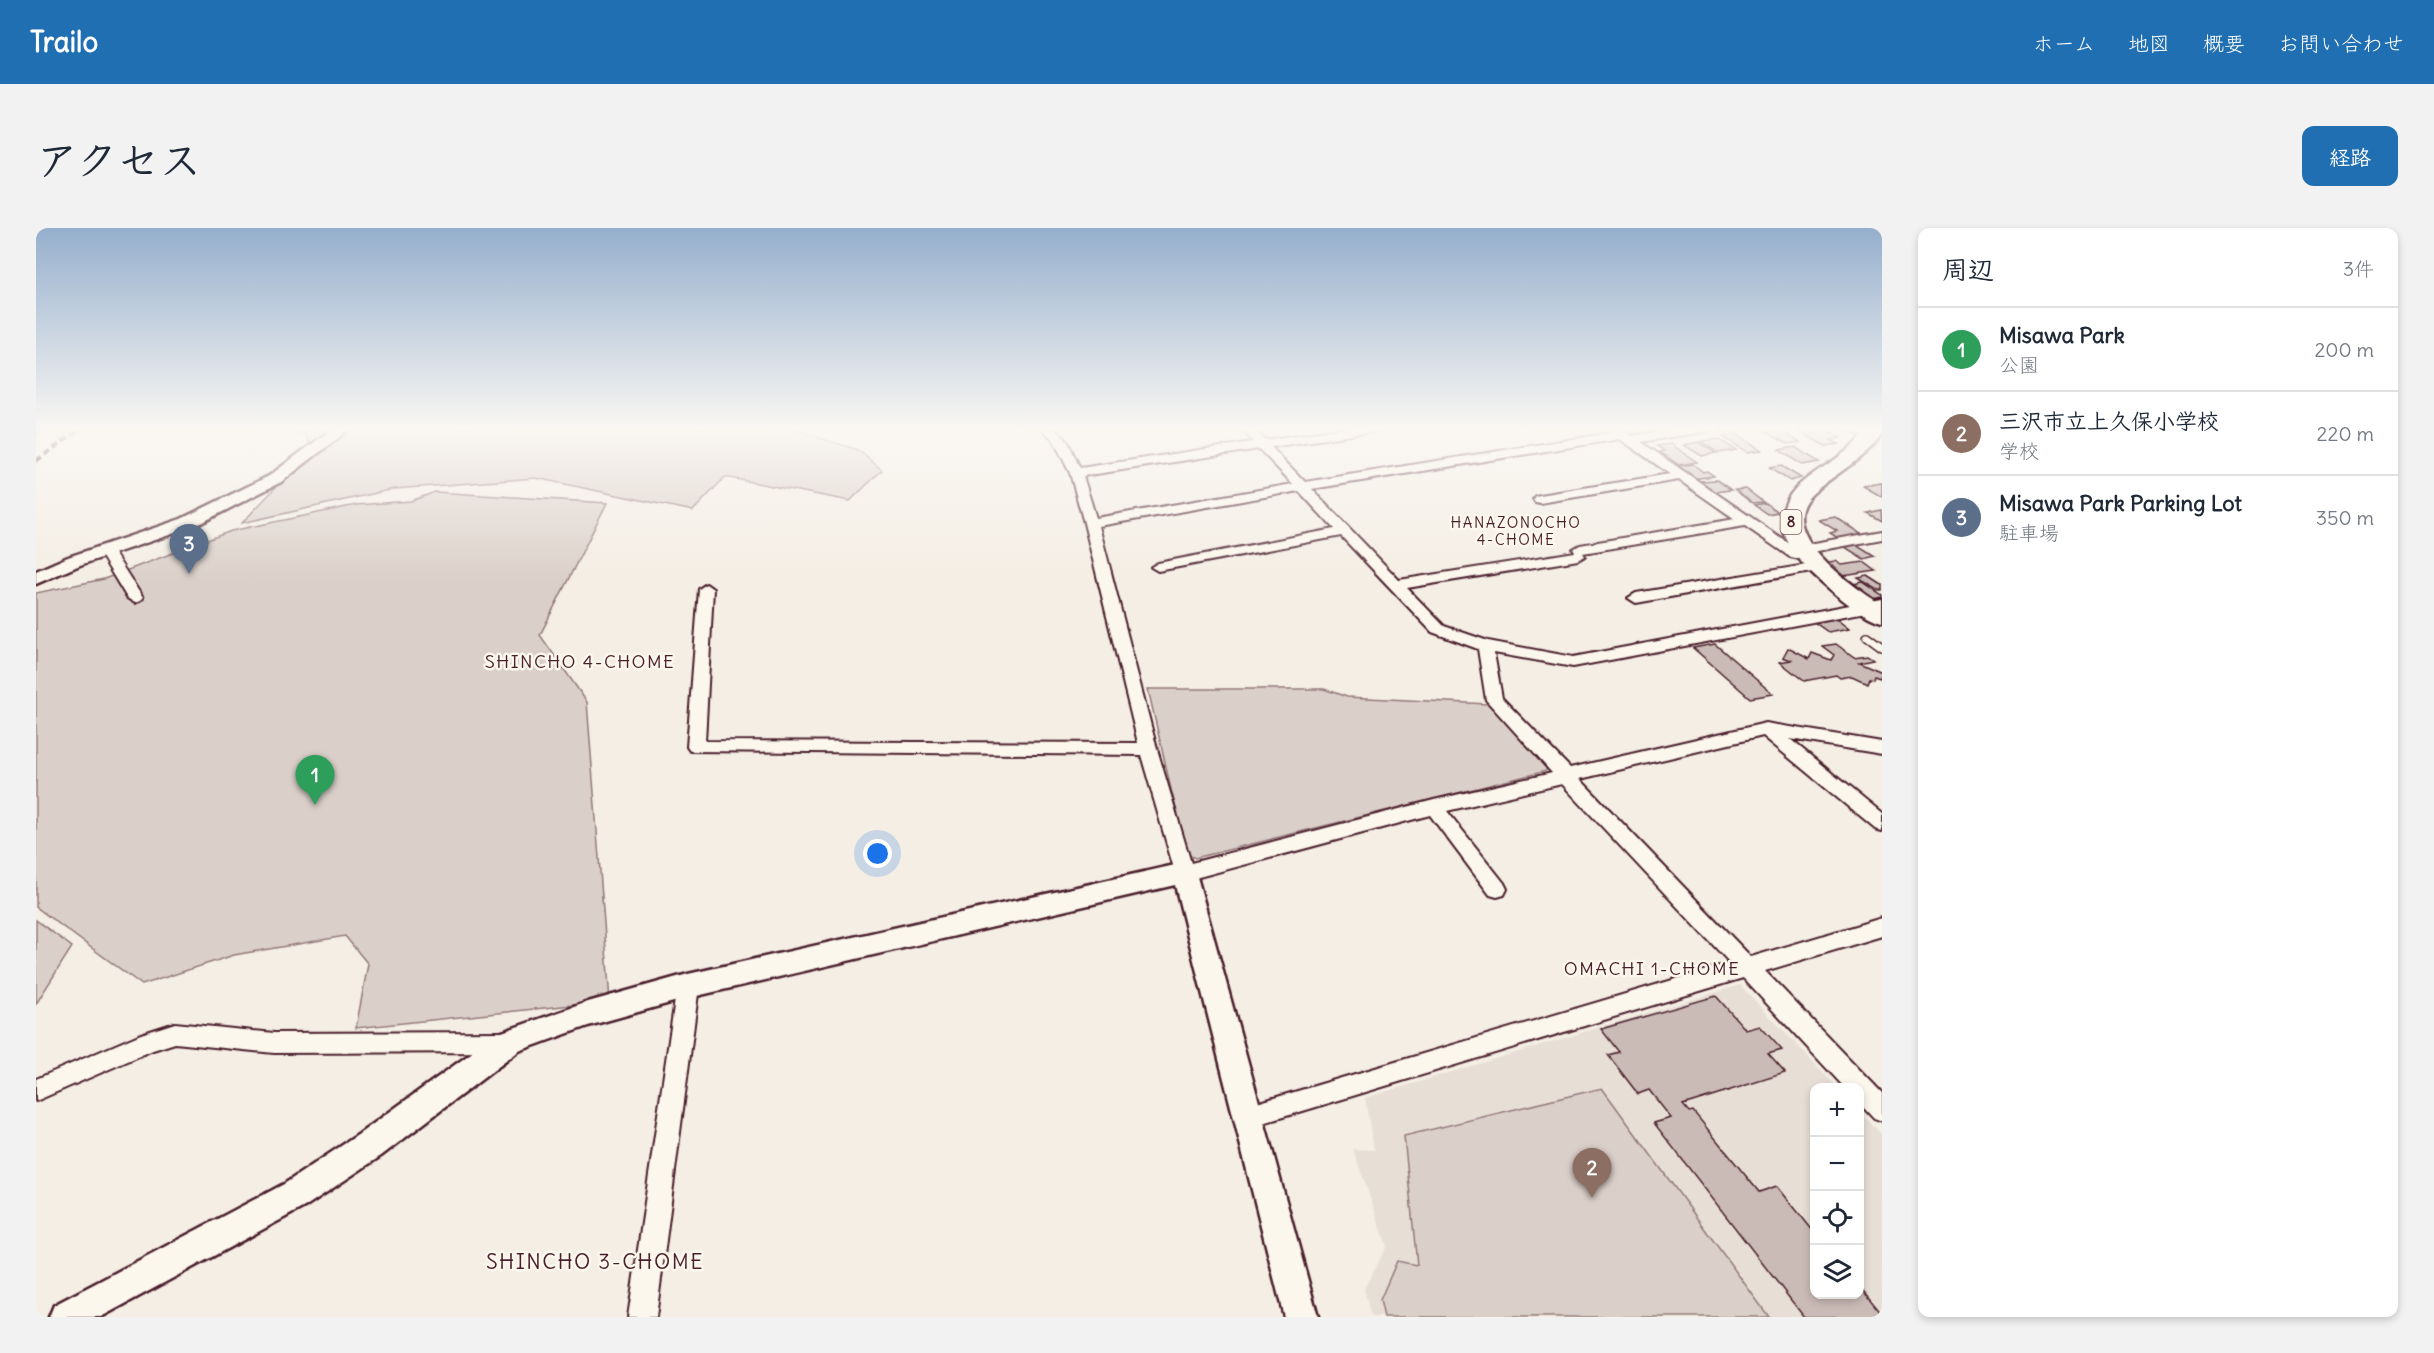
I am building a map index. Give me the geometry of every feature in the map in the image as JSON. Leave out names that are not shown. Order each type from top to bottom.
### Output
[{"type":"main road","name":"8","points":[[1822,478],[1795,501],[1790,517],[1791,524],[1810,558],[1878,609]]},
{"type":"street","points":[[36,578],[74,561],[187,523],[276,478]]},
{"type":"street","points":[[1077,478],[1148,749],[1250,1116],[1301,1317]]},
{"type":"street","points":[[1292,478],[1437,629],[1485,646],[1573,662],[1878,609]]},
{"type":"street","points":[[1091,523],[1356,478]]},
{"type":"street","points":[[1540,499],[1671,478]]},
{"type":"street","points":[[1685,478],[1795,554],[1810,558]]},
{"type":"street","points":[[1395,585],[1747,521]]},
{"type":"street","points":[[1158,567],[1343,531]]},
{"type":"street","points":[[1636,597],[1810,558],[1882,535]]},
{"type":"street","points":[[105,550],[135,598]]},
{"type":"street","points":[[706,589],[696,747],[1148,749]]},
{"type":"street","points":[[1485,646],[1494,700],[1882,1110]]},
{"type":"street","points":[[1766,729],[1882,824]]},
{"type":"street","points":[[66,1317],[197,1249],[295,1194],[370,1145],[510,1042],[588,1014],[688,986],[1184,873],[1566,774],[1766,729],[1882,748]]},
{"type":"street","points":[[1434,807],[1497,889]]},
{"type":"street","points":[[1250,1116],[1882,927]]},
{"type":"street","points":[[642,1317],[688,986]]},
{"type":"street","points":[[36,1090],[149,1041],[175,1033],[274,1043],[510,1042]]},
{"type":"lane","points":[[1867,636],[1882,647]]},
{"type":"shaded area","points":[[285,478],[724,478],[693,511],[536,478],[394,489],[242,523]]},
{"type":"shaded area","points":[[729,478],[874,478],[850,501]]},
{"type":"shaded area","points":[[435,492],[607,503],[540,635],[587,702],[610,1001],[356,1028],[368,964],[345,936],[234,955],[142,985],[36,907],[36,593],[104,579],[231,531],[356,505],[411,501]]},
{"type":"shaded area","points":[[1148,689],[1324,689],[1347,697],[1488,704],[1546,763],[1546,771],[1195,858],[1186,854]]},
{"type":"shaded area","points":[[36,920],[72,947],[36,1004]]},
{"type":"shaded area","points":[[1740,985],[1833,1083],[1810,1083],[1810,1299],[1864,1299],[1864,1116],[1882,1135],[1882,1317],[1371,1317],[1364,1289],[1387,1246],[1353,1149],[1374,1150],[1365,1098]]},
{"type":"shaded area","points":[[1602,1088],[1769,1317],[1384,1317],[1380,1300],[1397,1261],[1417,1265],[1404,1136]]},
{"type":"building","points":[[1785,478],[1801,478],[1790,481]]},
{"type":"building","points":[[1717,480],[1731,490],[1714,492],[1700,481]]},
{"type":"building","points":[[1882,483],[1882,497],[1863,486]]},
{"type":"building","points":[[1746,489],[1763,502],[1752,503],[1735,490]]},
{"type":"building","points":[[1765,503],[1778,512],[1767,514],[1754,505]]},
{"type":"building","points":[[1881,510],[1882,521],[1868,513]]},
{"type":"building","points":[[1835,517],[1864,535],[1841,540],[1830,533],[1837,531],[1819,520]]},
{"type":"building","points":[[1856,544],[1875,556],[1864,559],[1845,547]]},
{"type":"building","points":[[1836,561],[1842,565],[1864,562],[1876,571],[1843,576],[1824,563]]},
{"type":"building","points":[[1868,576],[1882,585],[1882,590],[1858,578]]},
{"type":"building","points":[[1863,582],[1882,597],[1869,600],[1848,585]]},
{"type":"building","points":[[1836,617],[1850,628],[1828,632],[1814,622]]},
{"type":"building","points":[[1715,644],[1773,694],[1750,698],[1693,648]]},
{"type":"building","points":[[1836,644],[1854,657],[1867,655],[1873,659],[1859,662],[1882,672],[1880,678],[1874,676],[1873,679],[1869,678],[1867,683],[1852,676],[1840,678],[1836,675],[1804,681],[1780,662],[1791,660],[1783,657],[1788,648],[1809,659],[1812,653],[1831,660],[1834,655],[1822,646]]},
{"type":"building","points":[[1716,996],[1746,1030],[1760,1026],[1782,1050],[1768,1054],[1785,1073],[1683,1105],[1689,1112],[1693,1111],[1759,1192],[1777,1186],[1810,1227],[1810,1299],[1864,1299],[1864,1292],[1882,1317],[1804,1317],[1654,1123],[1671,1118],[1649,1090],[1638,1094],[1608,1055],[1619,1052],[1601,1029]]},
{"type":"place","name":"Misawa Park Parking Lot","points":[[189,574]]},
{"type":"place","name":"Misawa Park","points":[[315,805]]},
{"type":"place","name":"三沢市立上久保小学校","points":[[1592,1198]]},
{"type":"district","name":"HANAZONOCHO 4-CHOME","points":[[1516,532]]},
{"type":"district","name":"SHINCHO 4-CHOME","points":[[580,662]]},
{"type":"district","name":"OMACHI 1-CHOME","points":[[1652,969]]},
{"type":"district","name":"SHINCHO 3-CHOME","points":[[595,1262]]}]
